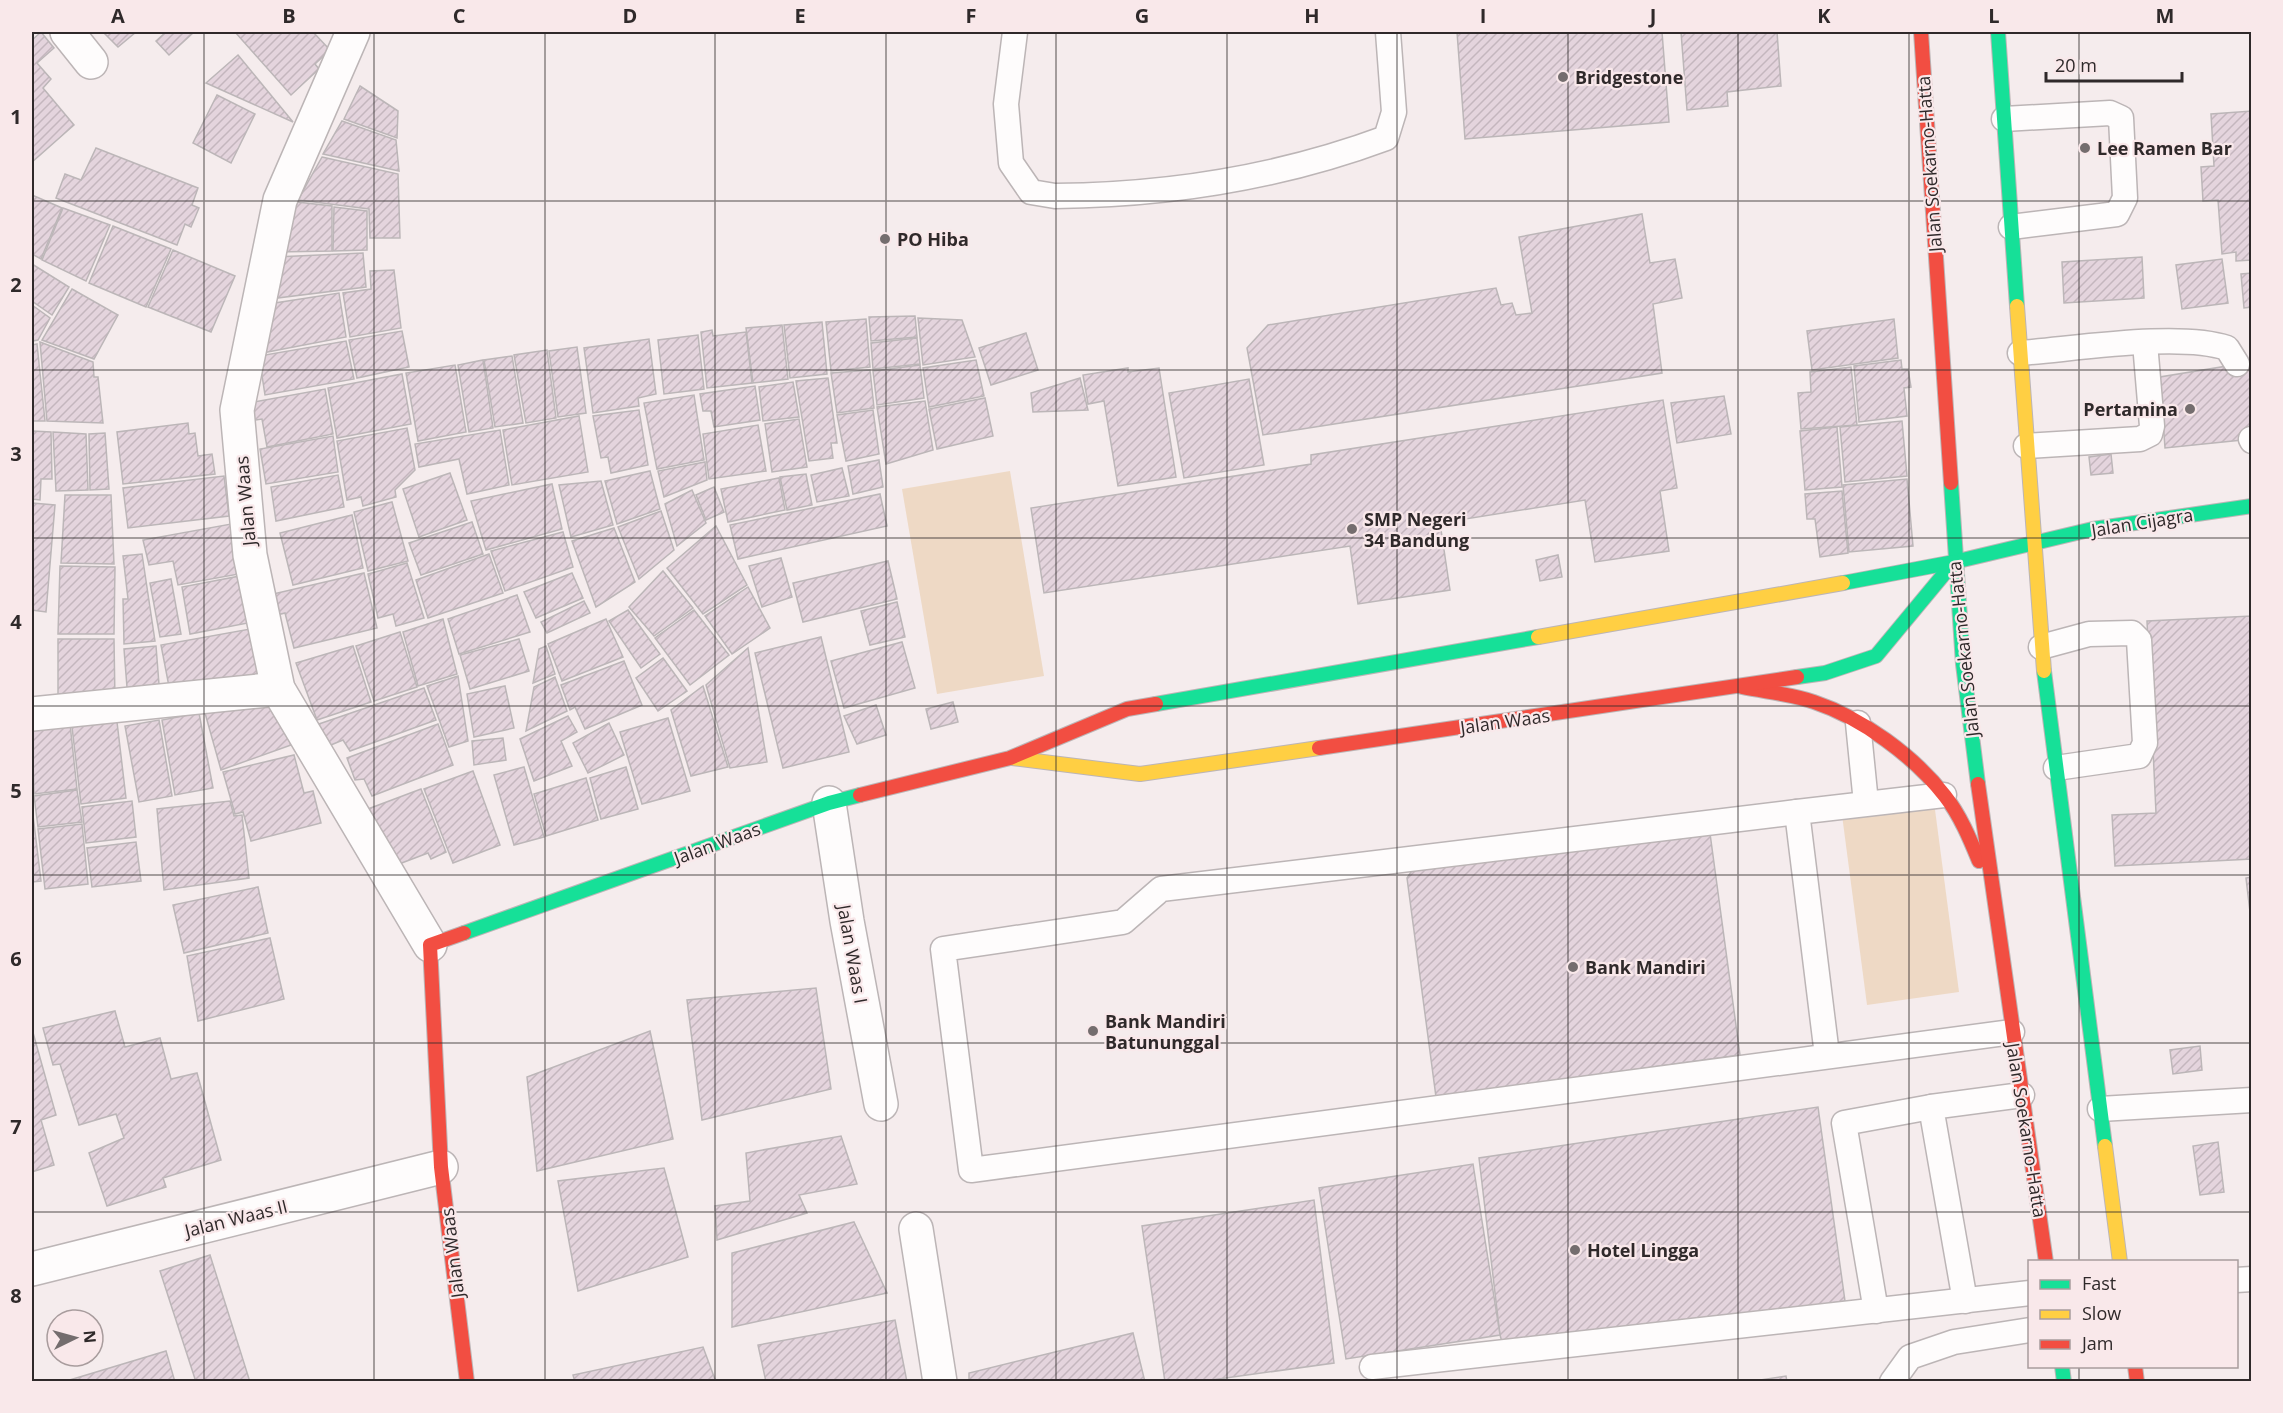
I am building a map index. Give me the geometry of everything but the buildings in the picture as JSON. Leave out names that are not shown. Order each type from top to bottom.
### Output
[{"type":"main road","name":"Jalan Soekarno-Hatta","points":[[1921,32],[1954,562],[1963,664],[1991,891],[2046,1260]]},
{"type":"main road","points":[[1998,32],[2041,647],[2120,1260]]},
{"type":"main road","name":"Jalan Cijagra","points":[[2034,542],[2169,516],[2252,506]]},
{"type":"main road","name":"Jalan Waas","points":[[463,1376],[441,1167],[430,945],[830,803],[1010,758],[1127,709],[1954,562],[2034,542]]},
{"type":"main road","name":"Jalan Waas","points":[[1010,758],[1140,774],[1825,673],[1876,656],[1954,562]]},
{"type":"main road","points":[[1742,687],[1816,703],[1858,723],[1904,756],[1944,795],[1971,841],[1991,891]]},
{"type":"street","points":[[66,32],[91,62]]},
{"type":"street","name":"Jalan Waas","points":[[352,32],[280,200],[237,410],[250,555],[278,690],[430,945]]},
{"type":"street","points":[[32,714],[278,690]]},
{"type":"street","name":"Jalan Waas I","points":[[830,803],[847,921],[881,1104]]},
{"type":"street","name":"Jalan Waas II","points":[[32,1269],[441,1167]]},
{"type":"street","points":[[916,1229],[940,1382]]},
{"type":"lane","points":[[1015,32],[1006,104],[1011,163],[1031,192],[1055,196],[1213,184],[1343,154],[1386,138],[1394,112],[1388,32]]},
{"type":"lane","points":[[2004,119],[2110,113],[2121,118],[2125,198],[2117,214],[2011,227]]},
{"type":"lane","points":[[2020,353],[2145,343],[2209,342],[2227,348],[2237,364]]},
{"type":"lane","points":[[2026,446],[2140,439],[2150,434],[2152,426],[2145,343]]},
{"type":"lane","points":[[2041,647],[2089,634],[2132,633],[2139,640],[2145,743],[2139,756],[2056,768]]},
{"type":"lane","points":[[1858,723],[1866,803]]},
{"type":"lane","points":[[1944,795],[1161,889],[1122,922],[943,949],[971,1170],[2012,1032]]},
{"type":"lane","points":[[1797,812],[1827,1055]]},
{"type":"lane","points":[[1876,1311],[1844,1123],[1931,1107],[2022,1095]]},
{"type":"lane","points":[[2100,1109],[2252,1100]]},
{"type":"lane","points":[[1931,1107],[1965,1301]]},
{"type":"lane","points":[[1372,1367],[2028,1293]]},
{"type":"lane","points":[[1892,1382],[1910,1357],[1954,1342],[2028,1330]]},
{"type":"shaded area","points":[[1010,471],[1044,676],[937,694],[902,489]]},
{"type":"shaded area","points":[[1934,802],[1959,992],[1867,1005],[1842,815]]},
{"type":"traffic: fast","points":[[1998,32],[2017,306]]},
{"type":"traffic: fast","points":[[1951,483],[1963,664],[1978,784]]},
{"type":"traffic: fast","points":[[1843,583],[1954,562],[2093,529],[2252,506]]},
{"type":"traffic: fast","points":[[1797,677],[1825,673],[1876,656],[1954,562]]},
{"type":"traffic: fast","points":[[1156,704],[1538,637]]},
{"type":"traffic: fast","points":[[2044,671],[2105,1146]]},
{"type":"traffic: fast","points":[[464,933],[829,803],[860,795]]},
{"type":"traffic: fast","points":[[2062,1368],[2064,1382]]},
{"type":"traffic: slow","points":[[2017,306],[2044,671]]},
{"type":"traffic: slow","points":[[1538,637],[1843,583]]},
{"type":"traffic: slow","points":[[1012,758],[1140,774],[1319,748]]},
{"type":"traffic: slow","points":[[2105,1146],[2120,1260]]},
{"type":"traffic: jam","points":[[1921,32],[1951,483]]},
{"type":"traffic: jam","points":[[1319,748],[1797,677]]},
{"type":"traffic: jam","points":[[1742,687],[1814,702],[1850,718],[1886,740],[1918,767],[1945,796],[1960,819],[1979,861]]},
{"type":"traffic: jam","points":[[860,795],[1010,758],[1127,709],[1156,704]]},
{"type":"traffic: jam","points":[[1978,784],[2046,1260]]},
{"type":"traffic: jam","points":[[464,933],[430,945],[441,1167],[467,1382]]},
{"type":"traffic: jam","points":[[2135,1368],[2137,1382]]},
{"type":"place","name":"Bridgestone","points":[[1563,77]]},
{"type":"place","name":"Lee Ramen Bar","points":[[2085,148]]},
{"type":"place","name":"PO Hiba","points":[[885,239]]},
{"type":"place","name":"Pertamina","points":[[2190,409]]},
{"type":"place","name":"SMP Negeri 34 Bandung","points":[[1352,529]]},
{"type":"place","name":"Bank Mandiri","points":[[1573,967]]},
{"type":"place","name":"Bank Mandiri Batununggal","points":[[1093,1031]]},
{"type":"place","name":"Hotel Lingga","points":[[1575,1250]]}]
